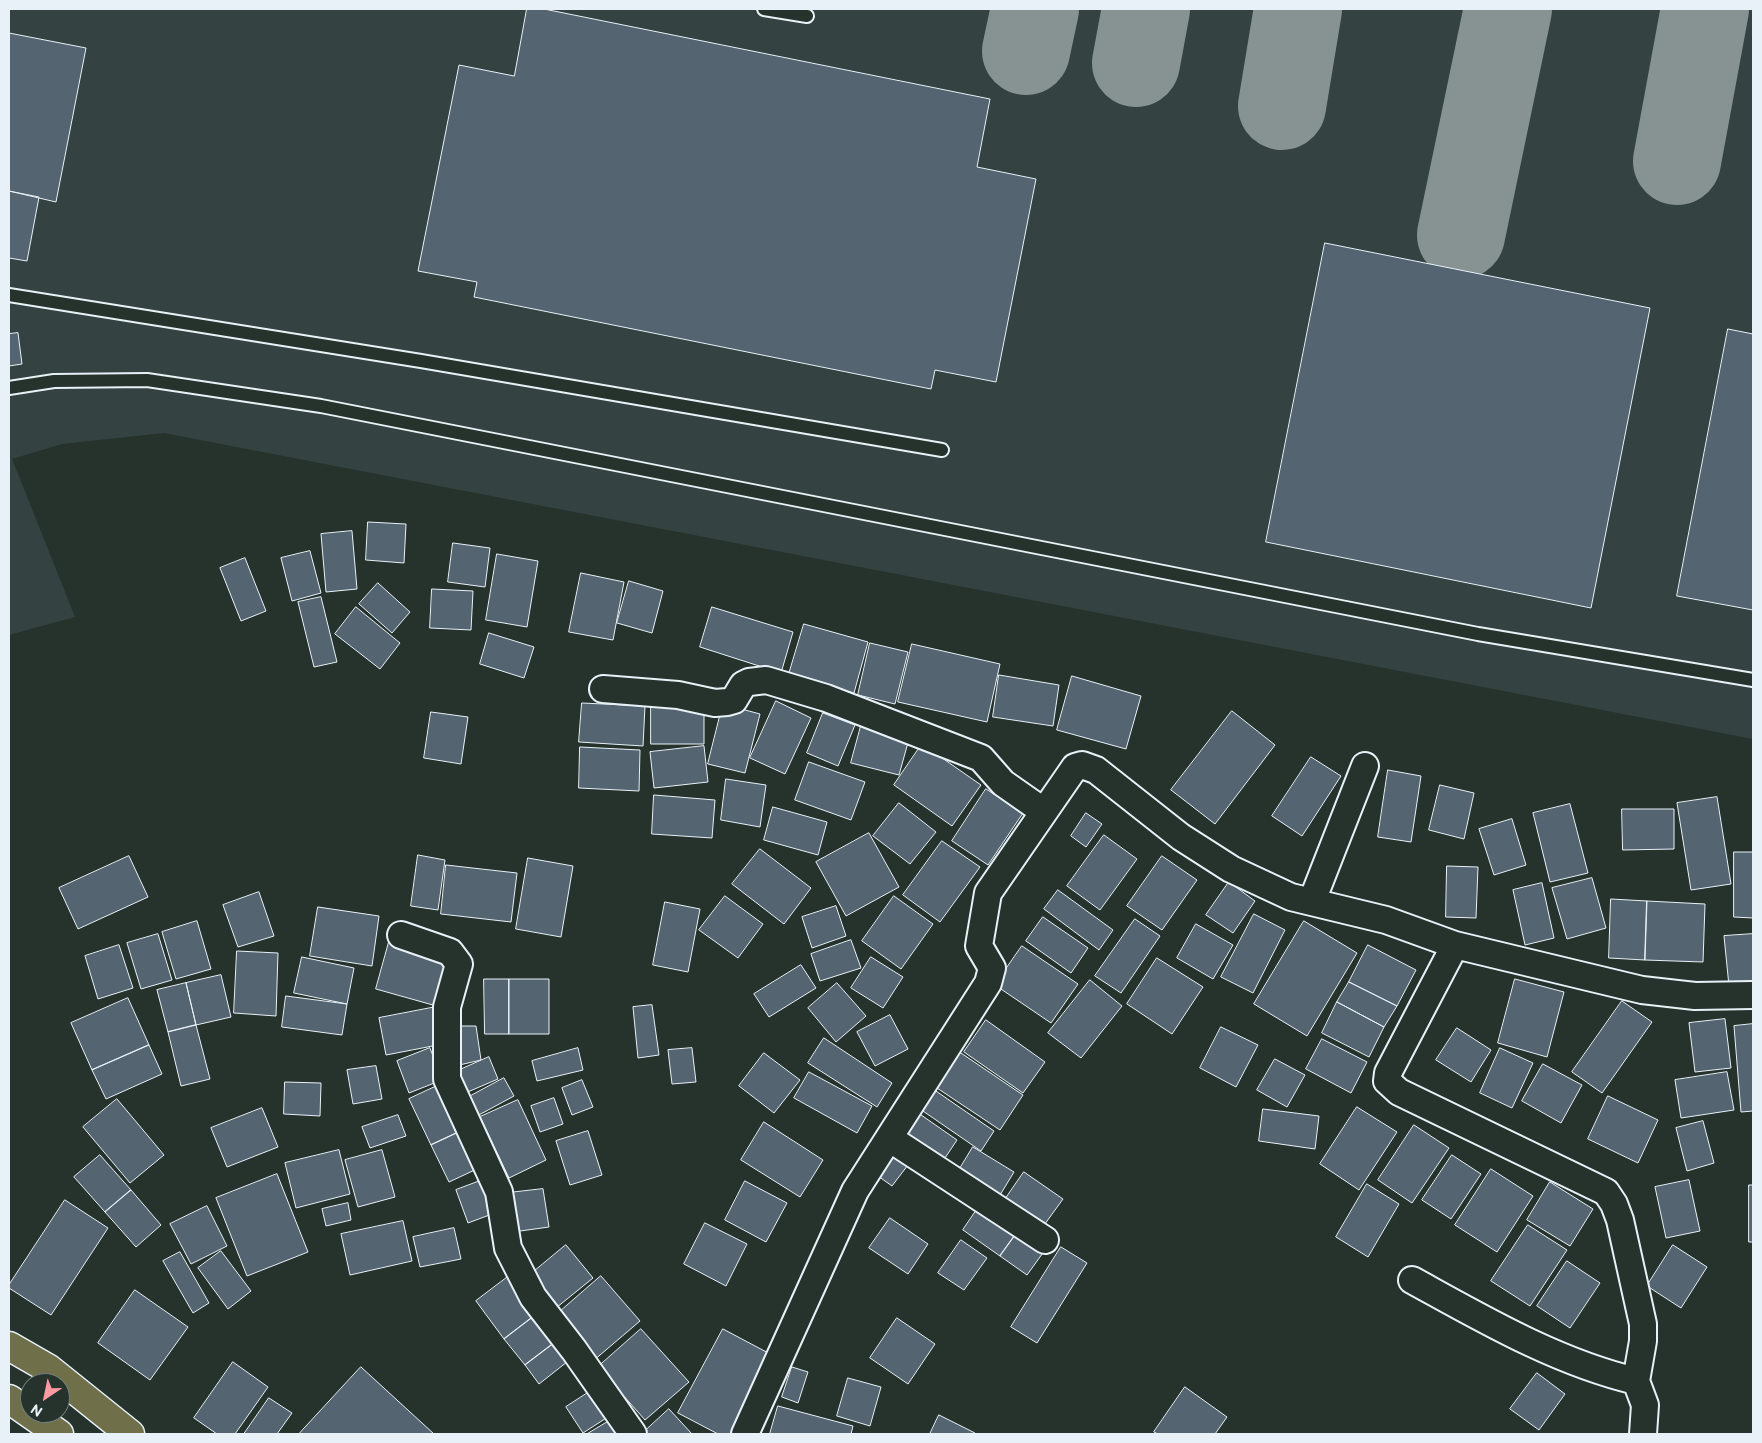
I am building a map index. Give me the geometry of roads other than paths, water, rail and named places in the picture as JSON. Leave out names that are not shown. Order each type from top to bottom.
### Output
[{"type":"highway","points":[[9,1346],[49,1370],[130,1434]]},
{"type":"highway","points":[[9,1399],[58,1434]]},
{"type":"street","points":[[603,689],[678,695],[715,703],[734,700],[743,685],[749,682],[766,680],[826,698],[981,758],[1003,783],[1043,812]]},
{"type":"street","points":[[745,1434],[855,1191],[988,984],[992,968],[981,953],[978,939],[988,893],[1070,772],[1082,765],[1088,766],[1181,837],[1231,869],[1291,896],[1386,920],[1456,946],[1642,990],[1695,996],[1753,995]]},
{"type":"street","points":[[1312,901],[1365,766]]},
{"type":"street","points":[[401,935],[450,952],[459,964],[447,1007],[447,1079],[499,1192],[508,1248],[532,1297],[633,1434]]},
{"type":"street","points":[[1456,946],[1388,1073],[1387,1081],[1399,1092],[1606,1192],[1614,1204],[1620,1220],[1643,1324],[1644,1341],[1636,1381],[1645,1405],[1643,1434]]},
{"type":"street","points":[[889,1138],[1044,1240]]},
{"type":"street","points":[[1412,1280],[1540,1347],[1590,1369],[1636,1381]]},
{"type":"lane","points":[[764,9],[807,16]]},
{"type":"lane","points":[[9,290],[15,295],[942,450]]},
{"type":"lane","points":[[9,388],[54,382],[147,380],[321,406],[1478,634],[1753,680]]}]
